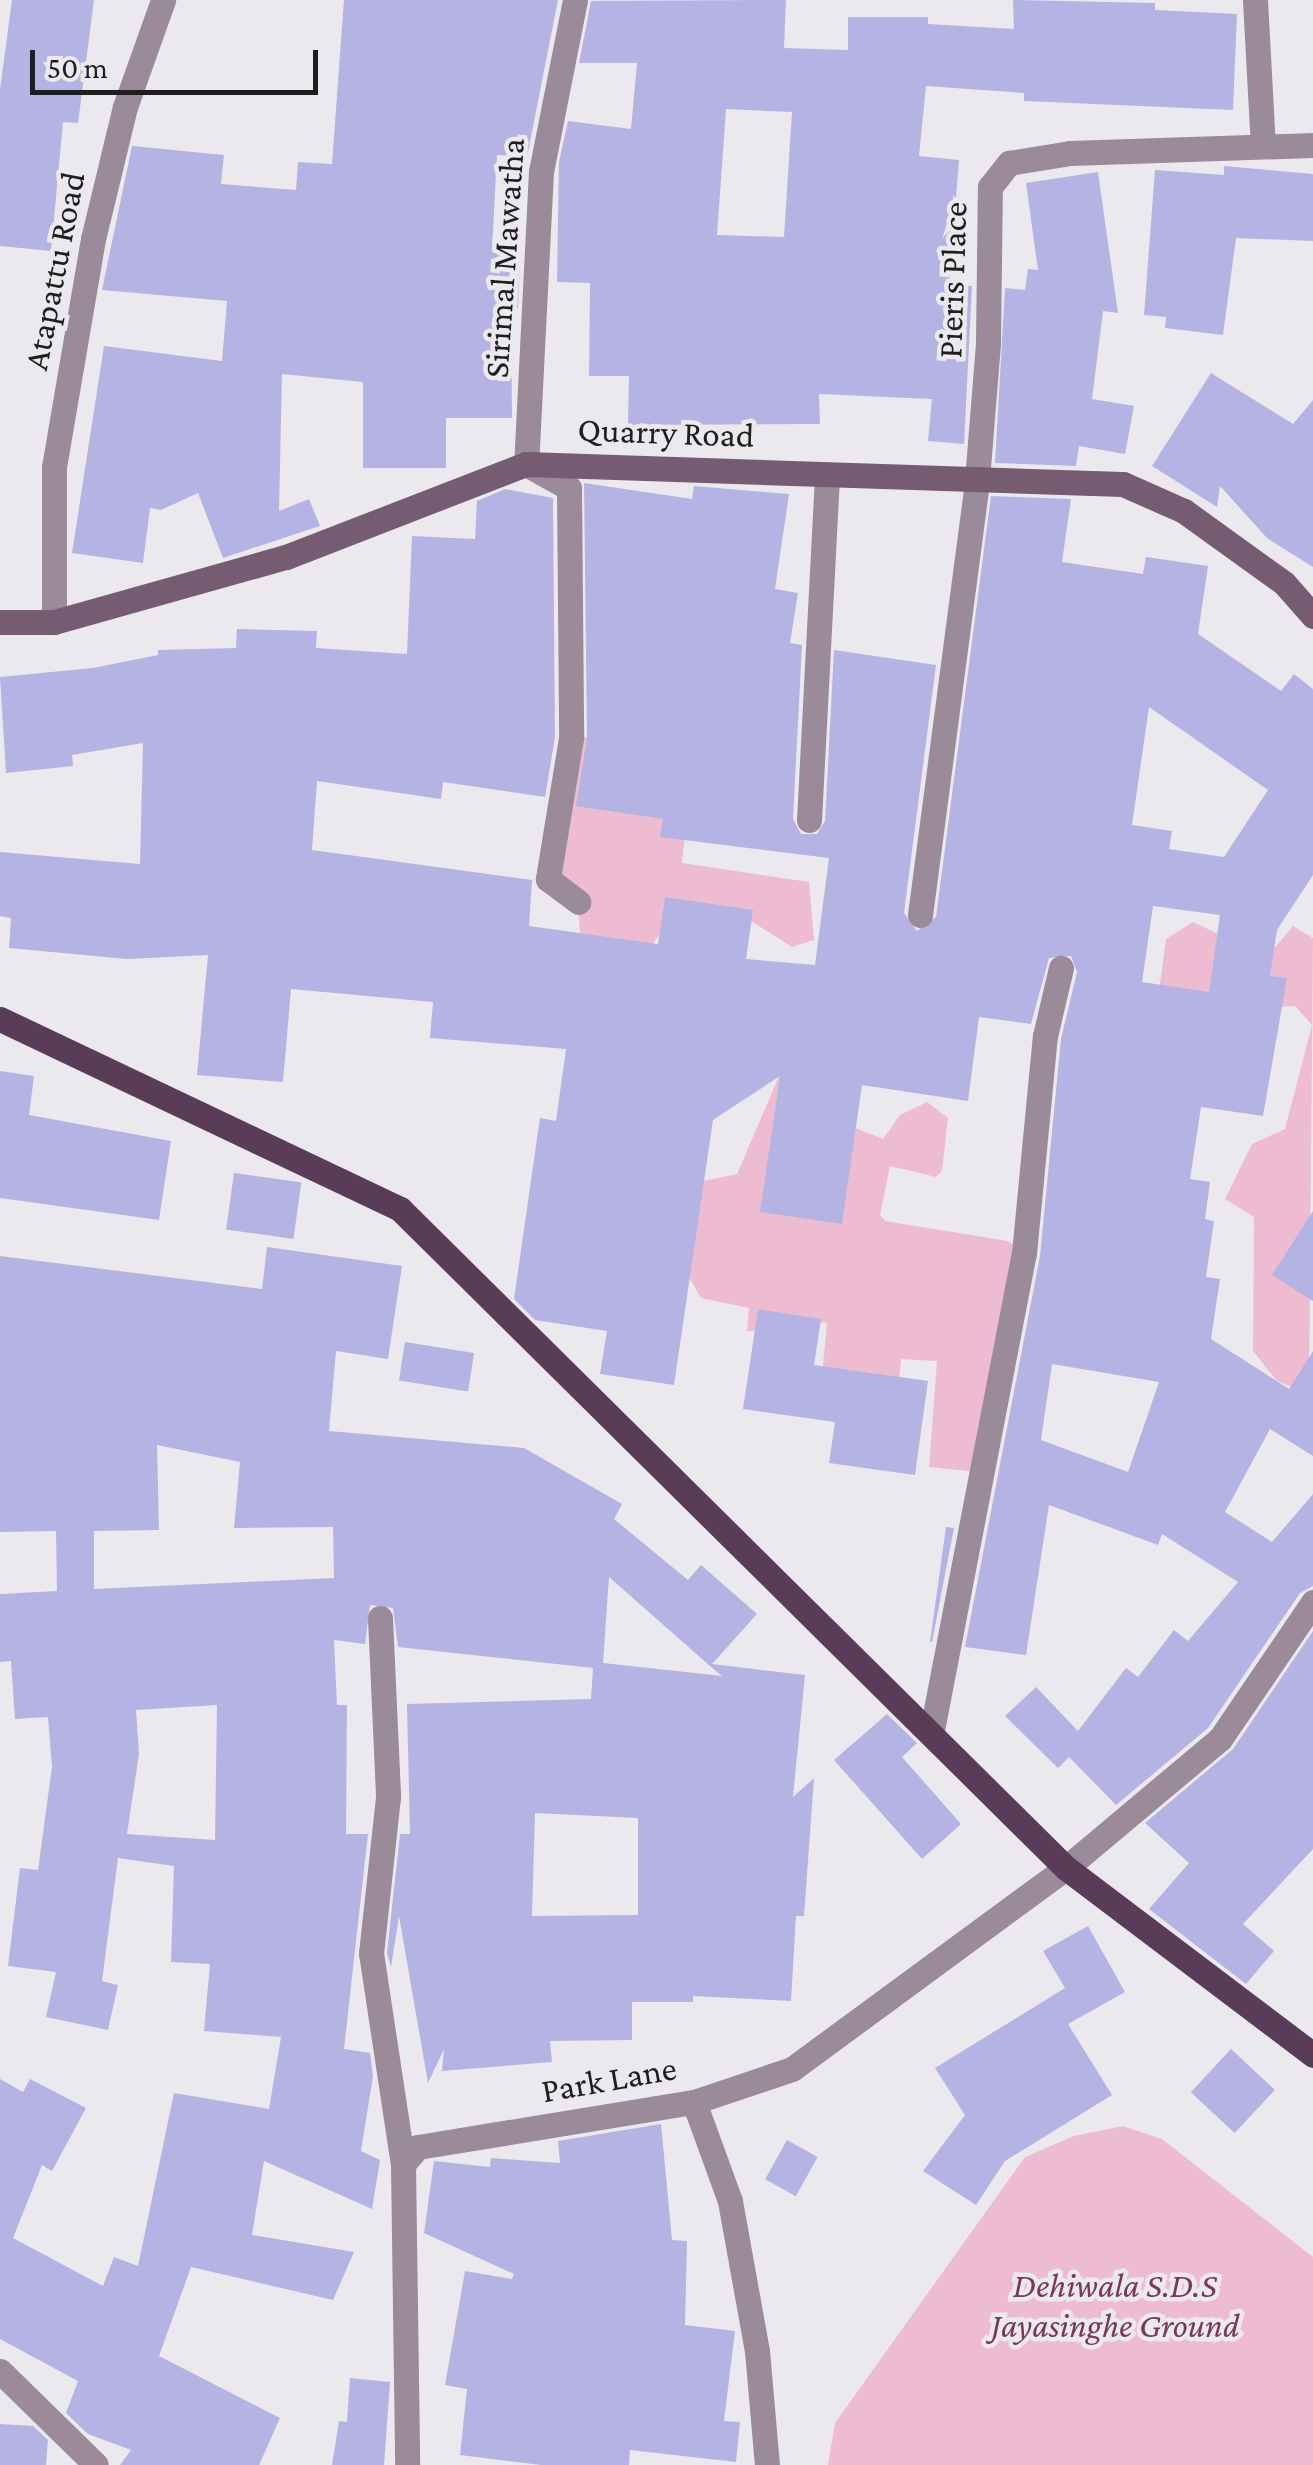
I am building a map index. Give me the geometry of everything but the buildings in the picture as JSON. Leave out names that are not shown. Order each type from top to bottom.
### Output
[{"type":"main road","points":[[0,1019],[400,1209],[932,1730],[1066,1868],[1313,2055]]},
{"type":"street","name":"Atapattu Road","points":[[54,622],[54,467],[93,239],[125,107],[163,0]]},
{"type":"street","name":"Sirimal Mawatha","points":[[526,464],[542,171],[575,0]]},
{"type":"street","points":[[1255,0],[1262,146]]},
{"type":"street","name":"Pieris Place","points":[[920,914],[977,480],[988,343],[990,186],[1009,163],[1070,153],[1313,145]]},
{"type":"street","name":"Quarry Road","points":[[0,622],[54,622],[286,557],[526,464],[1122,484],[1184,512],[1284,584],[1313,616]]},
{"type":"street","points":[[526,464],[569,488],[571,738],[548,880],[578,902]]},
{"type":"street","points":[[809,820],[827,475]]},
{"type":"street","points":[[932,1730],[1024,1253],[1045,1036],[1061,968]]},
{"type":"street","name":"Park Lane","points":[[403,2164],[418,2147],[694,2102],[792,2068],[1066,1868],[1220,1739],[1313,1602]]},
{"type":"street","points":[[380,1618],[388,1798],[372,1953],[403,2164],[407,2465]]},
{"type":"street","points":[[694,2102],[730,2200],[757,2351],[767,2465]]},
{"type":"street","points":[[0,2371],[96,2465]]},
{"type":"green space","points":[[659,733],[691,779],[682,863],[809,882],[814,940],[792,947],[735,911],[663,930],[635,968],[581,949],[578,902],[548,879],[571,738]]},
{"type":"green space","points":[[1193,922],[1267,957],[1293,926],[1313,938],[1309,1395],[1276,1380],[1253,1351],[1254,1217],[1225,1199],[1252,1144],[1285,1129],[1312,1025],[1295,1006],[1226,1010],[1154,1028],[1166,939]]},
{"type":"green space","points":[[780,1074],[798,1105],[883,1139],[900,1115],[927,1102],[948,1118],[942,1171],[936,1177],[890,1166],[880,1215],[885,1221],[1008,1241],[1024,1253],[979,1472],[929,1467],[937,1361],[901,1359],[898,1390],[821,1384],[827,1323],[764,1316],[761,1331],[747,1331],[749,1308],[701,1298],[690,1279],[666,1261],[694,1183],[737,1174]]},
{"type":"green space","name":"Dehiwala S.D.S Jayasinghe Ground","points":[[1123,2126],[1162,2139],[1313,2257],[1313,2465],[828,2465],[835,2423],[1025,2157],[1074,2136]]}]
